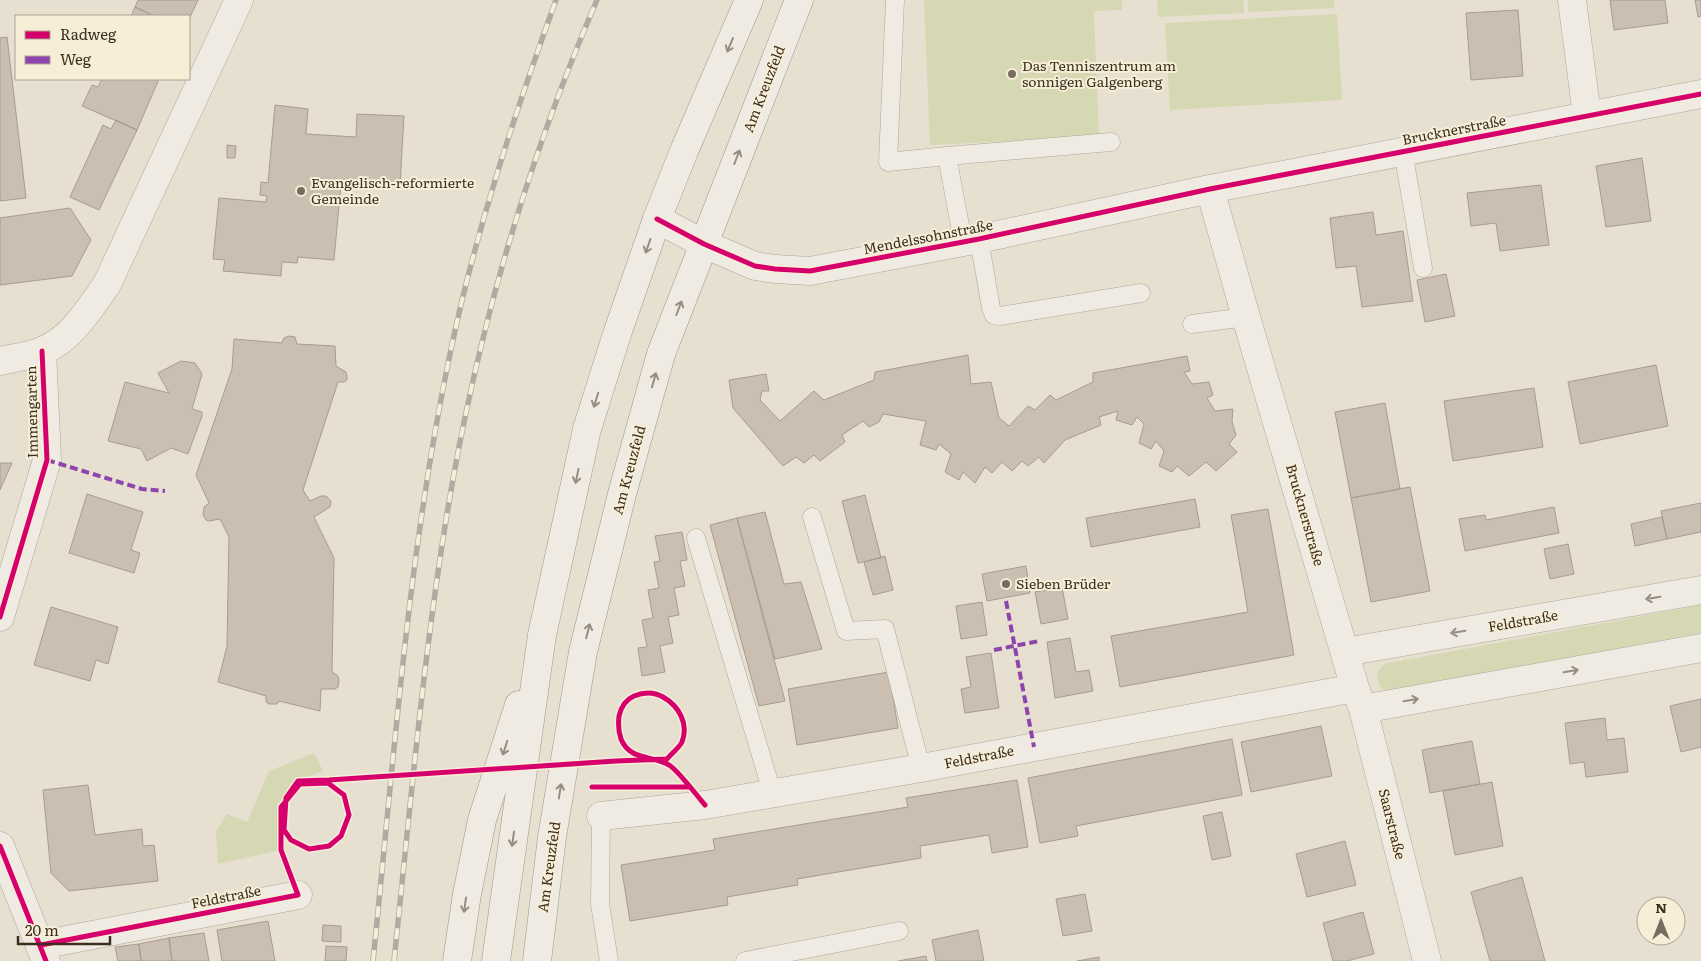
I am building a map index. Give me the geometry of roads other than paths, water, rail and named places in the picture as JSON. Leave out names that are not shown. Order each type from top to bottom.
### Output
[{"type":"street","name":"Immengarten","points":[[0,617],[46,460],[42,351],[64,338],[84,316],[107,284],[239,0]]},
{"type":"street","points":[[496,961],[542,635],[587,429],[657,219],[749,0]]},
{"type":"street","name":"Am Kreuzfeld","points":[[537,961],[552,837],[583,652],[622,494],[661,354],[799,0]]},
{"type":"street","points":[[1572,0],[1587,116]]},
{"type":"street","name":"Brucknerstraße","points":[[1359,698],[1210,189],[1701,94]]},
{"type":"street","name":"Mendelssohnstraße","points":[[657,219],[704,244],[755,266],[810,271],[971,240],[1210,189]]},
{"type":"street","points":[[0,361],[42,351]]},
{"type":"street","name":"Feldstraße","points":[[1345,652],[1701,590]]},
{"type":"street","points":[[457,961],[467,894],[482,820],[542,635]]},
{"type":"street","name":"Feldstraße","points":[[601,816],[704,805],[772,792],[1359,698],[1701,648]]},
{"type":"street","name":"Saarstraße","points":[[1359,698],[1427,961]]},
{"type":"street","points":[[0,846],[43,953]]},
{"type":"street","name":"Feldstraße","points":[[43,953],[298,895]]},
{"type":"lane","points":[[894,0],[888,162],[1111,142]]},
{"type":"lane","points":[[1403,151],[1423,268]]},
{"type":"lane","points":[[948,156],[994,315],[1000,316],[1141,293]]},
{"type":"lane","points":[[1192,324],[1246,317]]},
{"type":"lane","points":[[812,517],[846,631],[885,629],[921,768]]},
{"type":"lane","points":[[696,538],[772,792]]},
{"type":"lane","points":[[601,816],[600,904],[609,961]]},
{"type":"lane","points":[[745,961],[899,931]]},
{"type":"railway","points":[[373,961],[404,656],[423,505],[435,429],[460,309],[483,219],[525,87],[556,0]]},
{"type":"railway","points":[[394,961],[431,621],[460,443],[489,314],[507,250],[548,123],[597,0]]},
{"type":"place","name":"Das Tenniszentrum am sonnigen Galgenberg","points":[[1012,74]]},
{"type":"place","name":"Evangelisch-reformierte Gemeinde","points":[[301,191]]},
{"type":"place","name":"Sieben Brüder","points":[[1006,584]]}]
